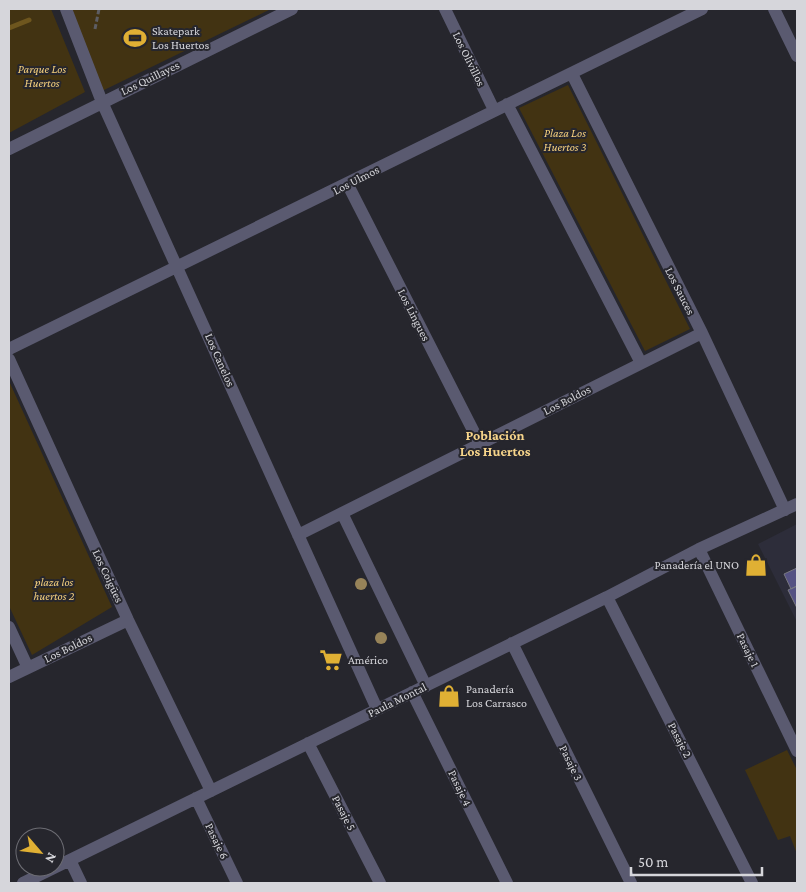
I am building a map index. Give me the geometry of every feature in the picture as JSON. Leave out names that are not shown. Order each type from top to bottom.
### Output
[{"type":"street","name":"Los Canelos","points":[[66,9],[102,102],[178,266],[377,709]]},
{"type":"street","name":"Los Quillayes","points":[[9,149],[292,9]]},
{"type":"street","name":"Los Olivillos","points":[[445,9],[494,110]]},
{"type":"street","name":"Los Ulmos","points":[[9,350],[178,266],[348,185],[494,110],[572,74],[702,9]]},
{"type":"street","points":[[774,9],[797,56]]},
{"type":"street","name":"Los Sauces","points":[[572,74],[702,333],[785,510]]},
{"type":"street","points":[[507,104],[641,363]]},
{"type":"street","name":"Los Lingues","points":[[348,185],[480,444]]},
{"type":"street","name":"Los Boldos","points":[[298,535],[702,333]]},
{"type":"street","name":"Los Coigües","points":[[9,359],[128,620],[211,791]]},
{"type":"street","name":"Paula Montal","points":[[23,883],[512,644],[699,549],[797,504]]},
{"type":"street","points":[[342,513],[426,686]]},
{"type":"street","name":"Pasaje 1","points":[[699,549],[797,751]]},
{"type":"street","name":"Pasaje 2","points":[[607,597],[752,883]]},
{"type":"street","name":"Los Boldos","points":[[9,677],[128,620]]},
{"type":"street","points":[[9,627],[28,668]]},
{"type":"street","name":"Pasaje 3","points":[[512,644],[630,883]]},
{"type":"street","name":"Pasaje 4","points":[[412,692],[507,883]]},
{"type":"street","name":"Pasaje 5","points":[[308,743],[380,883]]},
{"type":"street","name":"Pasaje 6","points":[[196,798],[237,883]]},
{"type":"street","points":[[70,860],[81,883]]},
{"type":"path","points":[[95,29],[99,9]]},
{"type":"shaded area","points":[[797,524],[797,622],[758,544]]},
{"type":"green space","name":"Parque Los Huertos","points":[[9,9],[51,9],[85,92],[9,133]]},
{"type":"green space","name":"Parque Los Huertos","points":[[72,9],[271,9],[102,91]]},
{"type":"green space","name":"Plaza Los Huertos 3","points":[[568,85],[690,329],[645,351],[519,108]]},
{"type":"green space","name":"plaza los huertos 2","points":[[9,381],[112,607],[32,655],[9,606]]},
{"type":"green space","points":[[787,750],[797,770],[797,854],[790,836],[778,840],[745,770]]},
{"type":"building","points":[[797,568],[797,586],[791,589],[784,574]]},
{"type":"building","points":[[797,586],[797,608],[788,590]]},
{"type":"waterway","points":[[9,28],[29,20]]},
{"type":"place","name":"Skatepark Los Huertos","points":[[135,38]]},
{"type":"place","name":"Panadería el UNO","points":[[756,565]]},
{"type":"place","name":"Américo","points":[[331,660]]},
{"type":"place","name":"Panadería Los Carrasco","points":[[449,696]]},
{"type":"district","name":"Población Los Huertos","points":[[495,444]]}]
